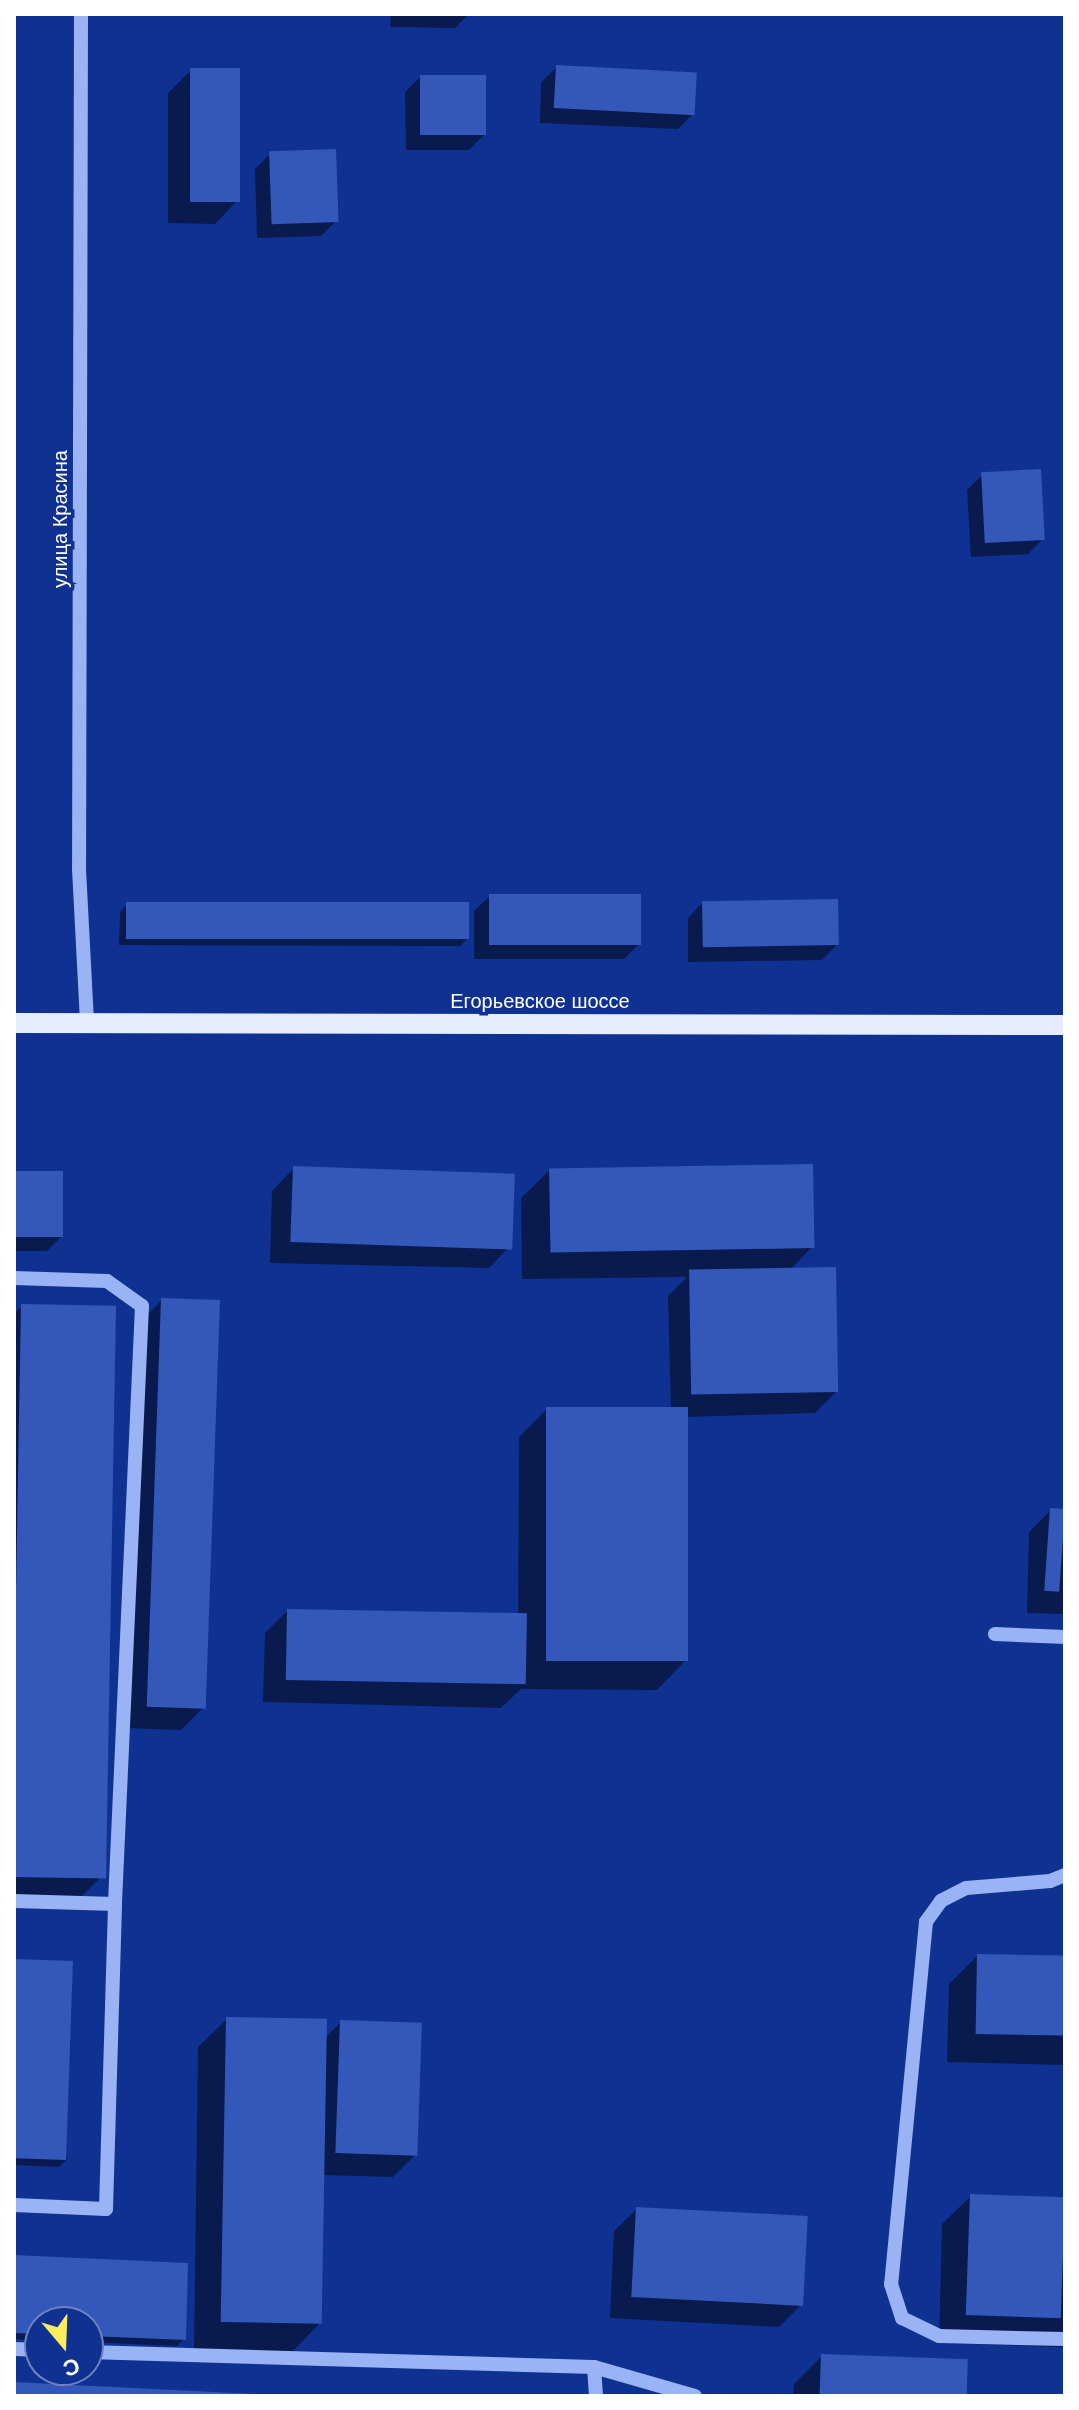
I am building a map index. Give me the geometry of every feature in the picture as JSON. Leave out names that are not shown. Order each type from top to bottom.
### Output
[{"type":"main road","name":"Егорьевское шоссе","points":[[14,1023],[1065,1025]]},
{"type":"lane","name":"улица Красина","points":[[81,14],[79,869],[87,1024]]},
{"type":"lane","points":[[14,1278],[107,1281],[142,1306],[115,1904],[106,2209],[14,2205]]},
{"type":"lane","points":[[995,1634],[1065,1637]]},
{"type":"lane","points":[[1065,1875],[1050,1881],[966,1888],[941,1901],[926,1922],[891,2284],[902,2318],[939,2336],[1065,2339]]},
{"type":"lane","points":[[14,1901],[115,1904]]},
{"type":"lane","points":[[104,2352],[594,2367],[695,2396]]},
{"type":"lane","points":[[594,2367],[596,2396]]},
{"type":"building","points":[[556,65],[697,72],[695,115],[554,108]]},
{"type":"building","points":[[190,68],[240,68],[240,202],[190,202]]},
{"type":"building","points":[[420,75],[486,75],[486,135],[420,135]]},
{"type":"building","points":[[336,149],[339,222],[272,224],[269,151]]},
{"type":"building","points":[[1041,469],[1045,540],[985,543],[981,472]]},
{"type":"building","points":[[489,894],[641,894],[641,945],[489,945]]},
{"type":"building","points":[[838,899],[839,945],[703,947],[702,901]]},
{"type":"building","points":[[126,902],[469,902],[469,939],[126,939]]},
{"type":"building","points":[[813,1164],[814,1248],[551,1253],[549,1169]]},
{"type":"building","points":[[293,1166],[515,1174],[512,1250],[290,1242]]},
{"type":"building","points":[[14,1171],[63,1171],[63,1237],[14,1237]]},
{"type":"building","points":[[836,1267],[838,1392],[691,1395],[689,1270]]},
{"type":"building","points":[[161,1298],[220,1300],[206,1709],[147,1707]]},
{"type":"building","points":[[21,1304],[116,1306],[106,1879],[14,1877]]},
{"type":"building","points":[[546,1407],[688,1407],[688,1661],[546,1661]]},
{"type":"building","points":[[1050,1508],[1065,1509],[1059,1592],[1044,1591]]},
{"type":"building","points":[[287,1609],[527,1613],[526,1684],[286,1680]]},
{"type":"building","points":[[977,1954],[1065,1956],[1064,2036],[976,2034]]},
{"type":"building","points":[[14,1959],[73,1961],[66,2160],[14,2158]]},
{"type":"building","points":[[226,2017],[327,2019],[322,2324],[221,2322]]},
{"type":"building","points":[[340,2020],[422,2023],[417,2156],[335,2153]]},
{"type":"building","points":[[970,2194],[1065,2197],[1061,2318],[966,2315]]},
{"type":"building","points":[[636,2207],[808,2216],[803,2306],[631,2297]]},
{"type":"building","points":[[14,2255],[188,2263],[186,2340],[104,2337],[104,2306],[24,2306],[24,2333],[14,2333]]},
{"type":"building","points":[[821,2354],[968,2359],[967,2396],[820,2396]]},
{"type":"building","points":[[14,2382],[24,2382],[24,2386],[94,2386],[254,2394],[253,2396],[14,2396]]}]
